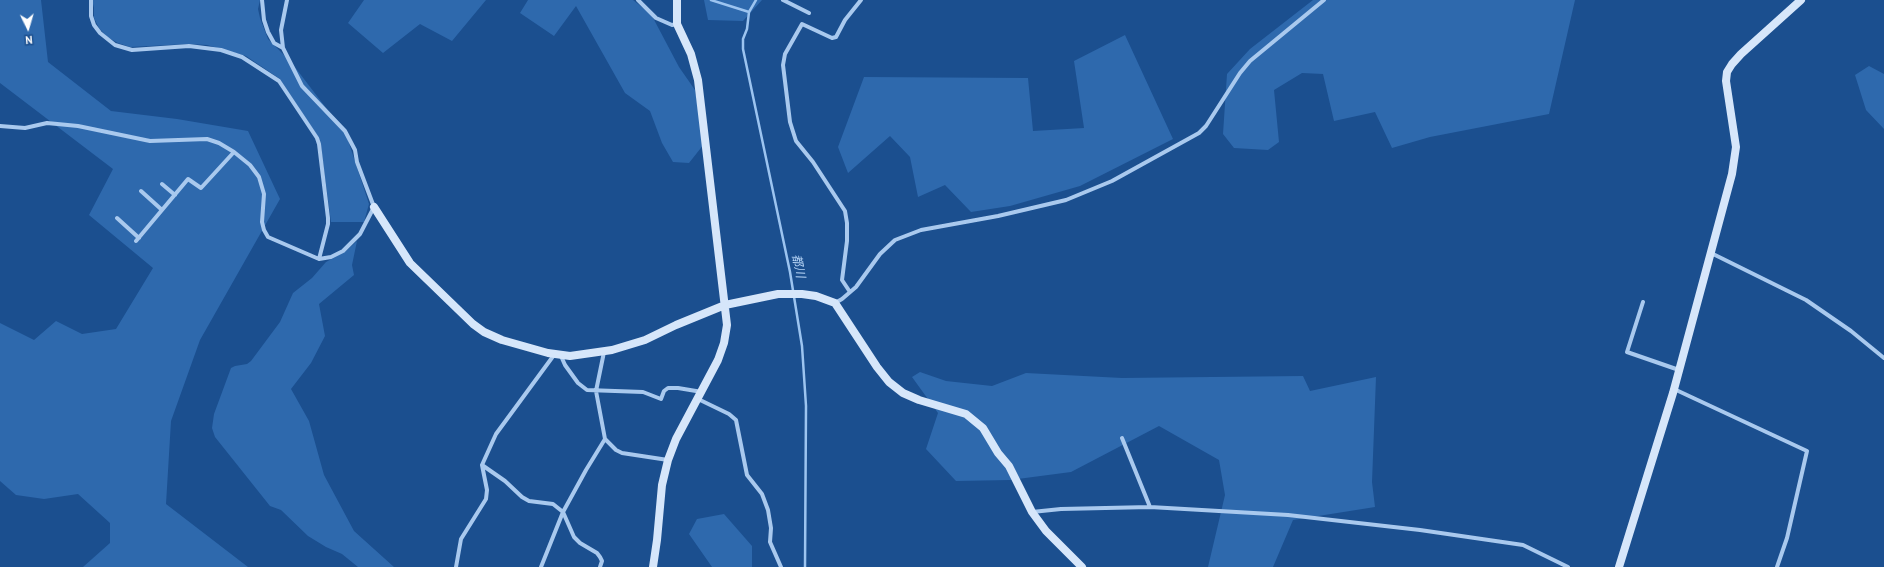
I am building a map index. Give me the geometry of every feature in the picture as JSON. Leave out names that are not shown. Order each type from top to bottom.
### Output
[{"type":"street","points":[[91,0],[91,16],[94,24],[100,33],[115,45],[132,50],[189,46],[220,50],[242,57],[279,81],[317,138],[319,144],[328,218],[328,224],[319,259]]},
{"type":"street","points":[[262,0],[262,14],[268,32],[274,43],[283,48]]},
{"type":"street","points":[[287,0],[281,30],[283,48],[302,86],[345,131],[355,150],[374,207],[410,263],[473,324],[502,340],[558,355],[581,355],[604,351],[645,340],[676,325],[725,305],[788,294],[816,296],[835,303],[877,367],[889,382],[903,393],[919,400],[966,414],[982,428],[998,454],[1009,466],[1032,512],[1046,531],[1082,567]]},
{"type":"street","points":[[638,0],[656,18],[672,25],[677,24]]},
{"type":"street","points":[[653,567],[662,485],[668,460],[676,439],[718,360],[724,343],[727,325],[719,268],[698,80],[691,54],[677,24],[677,0]]},
{"type":"street","points":[[783,0],[809,13]]},
{"type":"street","points":[[850,292],[842,280],[847,241],[845,211],[813,162],[796,141],[790,122],[783,65],[785,54],[802,24],[832,38],[836,37],[845,20],[861,0]]},
{"type":"street","points":[[835,303],[850,292],[880,254],[895,240],[921,230],[998,216],[1066,200],[1112,181],[1199,133],[1206,126],[1240,73],[1250,62],[1324,0]]},
{"type":"street","points":[[1619,567],[1674,389],[1735,162],[1735,135],[1726,81],[1727,72],[1741,54],[1801,0]]},
{"type":"street","points":[[0,126],[25,128],[47,123],[78,126],[150,141],[207,139],[234,152],[250,165],[260,177],[264,194],[262,222],[268,237],[319,259],[331,257],[348,246],[360,234],[374,207]]},
{"type":"street","points":[[117,218],[137,239],[188,179],[201,188],[234,152]]},
{"type":"street","points":[[162,184],[175,195]]},
{"type":"street","points":[[141,191],[162,210]]},
{"type":"street","points":[[1711,253],[1806,300],[1851,331],[1884,358]]},
{"type":"street","points":[[1643,302],[1626,352],[1679,370]]},
{"type":"street","points":[[604,351],[596,390],[605,439],[616,450],[622,453],[668,460]]},
{"type":"street","points":[[558,355],[564,366],[578,383],[587,390],[643,392],[661,399],[664,391],[668,388],[678,388],[700,396],[736,420],[747,475],[762,494],[768,510],[772,528],[770,542],[781,567]]},
{"type":"street","points":[[456,567],[461,539],[486,498],[487,490],[482,465],[496,434],[558,355]]},
{"type":"street","points":[[1674,389],[1807,451],[1787,538],[1777,567]]},
{"type":"street","points":[[1122,438],[1150,507]]},
{"type":"street","points":[[541,567],[563,512],[605,439]]},
{"type":"street","points":[[482,465],[505,481],[522,497],[529,501],[553,504],[563,512],[574,536],[580,543],[597,553],[600,557],[602,561],[600,567]]},
{"type":"street","points":[[1032,512],[1061,509],[1150,507],[1288,515],[1420,530],[1523,545],[1568,567]]},
{"type":"shaded area","points":[[0,0],[41,0],[48,62],[111,111],[177,119],[248,131],[280,199],[200,340],[171,421],[166,504],[248,567],[83,567],[110,543],[110,523],[78,494],[44,499],[16,495],[0,481],[0,323],[34,340],[56,321],[82,334],[116,329],[153,268],[89,215],[113,169],[0,83]]},
{"type":"shaded area","points":[[92,0],[260,0],[258,9],[268,39],[291,62],[346,134],[369,204],[364,222],[331,222],[320,140],[280,79],[246,56],[207,45],[188,44],[130,47],[118,43],[107,37],[99,28],[94,18]]},
{"type":"shaded area","points":[[364,0],[486,0],[452,41],[420,24],[383,53],[348,23]]},
{"type":"shaded area","points":[[528,0],[633,0],[651,14],[679,67],[695,90],[704,144],[689,163],[673,162],[662,143],[650,111],[625,93],[576,6],[554,36],[520,13]]},
{"type":"shaded area","points":[[704,0],[762,0],[743,21],[708,20]]},
{"type":"shaded area","points":[[1313,0],[1575,0],[1549,114],[1430,137],[1392,148],[1375,112],[1334,121],[1323,74],[1302,73],[1274,90],[1279,142],[1268,150],[1234,148],[1223,134],[1227,74],[1250,49]]},
{"type":"shaded area","points":[[1125,35],[1173,139],[1080,186],[1010,206],[971,212],[945,185],[918,197],[910,157],[890,136],[848,173],[838,147],[864,77],[1028,78],[1033,131],[1084,128],[1074,61]]},
{"type":"shaded area","points":[[1869,66],[1884,74],[1884,129],[1866,110],[1855,75]]},
{"type":"shaded area","points":[[357,241],[352,265],[354,275],[319,304],[325,336],[311,363],[291,389],[309,421],[324,475],[354,531],[394,567],[358,567],[342,554],[326,547],[308,536],[281,510],[270,506],[215,437],[212,428],[214,414],[231,368],[247,364],[251,361],[280,322],[293,293],[312,278],[326,262],[346,251]]},
{"type":"shaded area","points":[[920,372],[946,381],[992,386],[1026,373],[1122,378],[1303,376],[1310,391],[1376,377],[1372,482],[1375,507],[1293,520],[1273,567],[1208,567],[1225,495],[1219,460],[1159,426],[1071,472],[1010,480],[956,481],[926,449],[938,413],[912,377]]},
{"type":"shaded area","points":[[724,514],[752,546],[752,567],[712,567],[689,534],[697,519]]},
{"type":"waterway","name":"都川","points":[[711,0],[749,12]]},
{"type":"waterway","name":"都川","points":[[756,0],[749,12],[747,29],[743,39],[743,49],[790,272],[802,346],[806,406],[805,567]]}]
